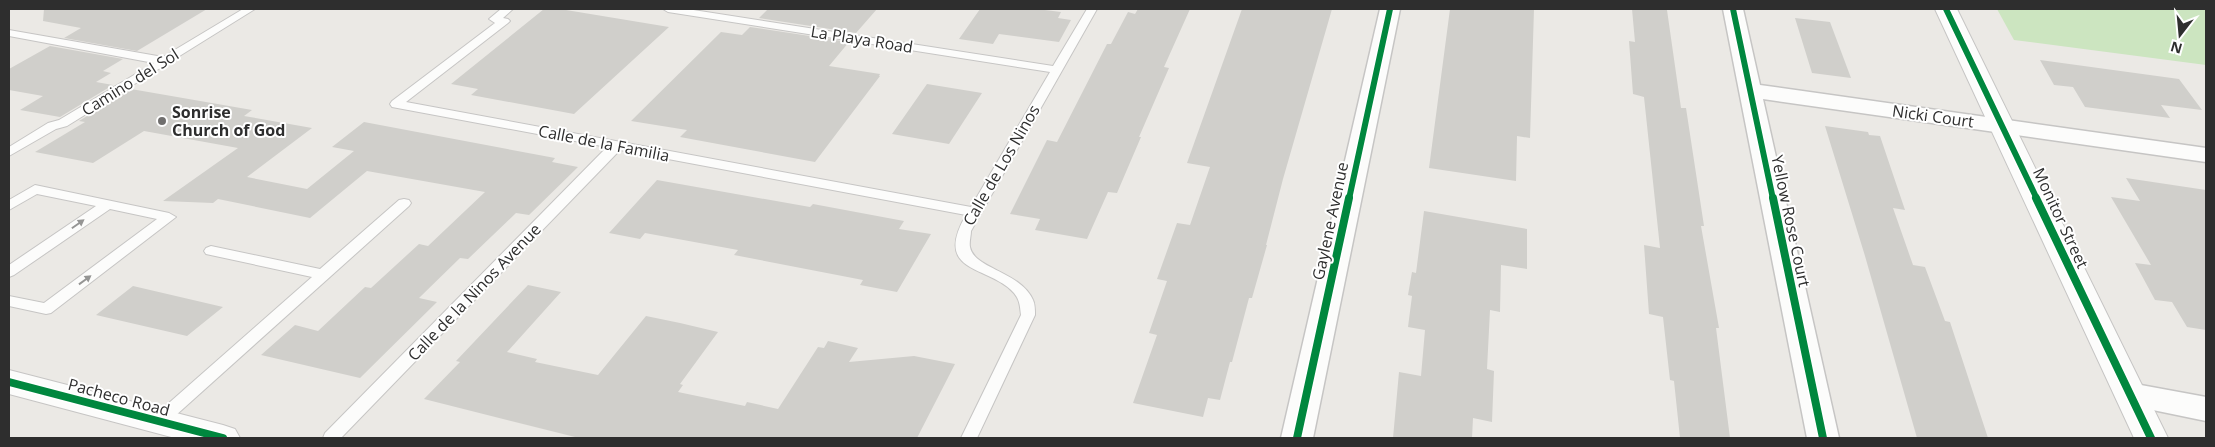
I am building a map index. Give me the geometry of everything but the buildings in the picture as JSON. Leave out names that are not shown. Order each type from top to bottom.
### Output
[{"type":"street","name":"Gaylene Avenue","points":[[1297,438],[1390,9]]},
{"type":"street","name":"Yellow Rose Court","points":[[1733,9],[1823,438]]},
{"type":"street","name":"Monitor Street","points":[[1946,9],[2151,438]]},
{"type":"street","name":"Nicki Court","points":[[1750,90],[2206,155]]},
{"type":"street","name":"Pacheco Road","points":[[9,382],[223,438]]},
{"type":"street","points":[[2130,395],[2206,409]]},
{"type":"lane","name":"Camino del Sol","points":[[9,152],[52,126],[63,124],[250,9]]},
{"type":"lane","name":"Calle de la Familia","points":[[508,9],[494,20],[504,21],[396,104],[974,212]]},
{"type":"lane","name":"La Playa Road","points":[[668,9],[1057,70]]},
{"type":"lane","name":"Calle de Los Ninos","points":[[969,438],[1028,316],[1027,301],[1019,288],[1006,278],[978,268],[966,257],[961,244],[964,231],[1092,9]]},
{"type":"lane","points":[[9,33],[164,61]]},
{"type":"lane","name":"Calle de la Ninos Avenue","points":[[331,438],[617,145]]},
{"type":"lane","points":[[9,206],[34,189],[169,218],[46,309],[9,301]]},
{"type":"lane","points":[[159,421],[404,203]]},
{"type":"lane","points":[[9,272],[106,205]]},
{"type":"lane","points":[[211,251],[324,275]]},
{"type":"green space","points":[[1997,9],[2206,9],[2206,65],[2014,40]]},
{"type":"cycle path","points":[[1297,438],[1390,9]]},
{"type":"cycle path","points":[[1733,9],[1823,438]]},
{"type":"cycle path","points":[[1946,9],[2151,438]]},
{"type":"cycle path","points":[[9,382],[223,438]]},
{"type":"place","name":"Sonrise Church of God","points":[[162,121]]}]
